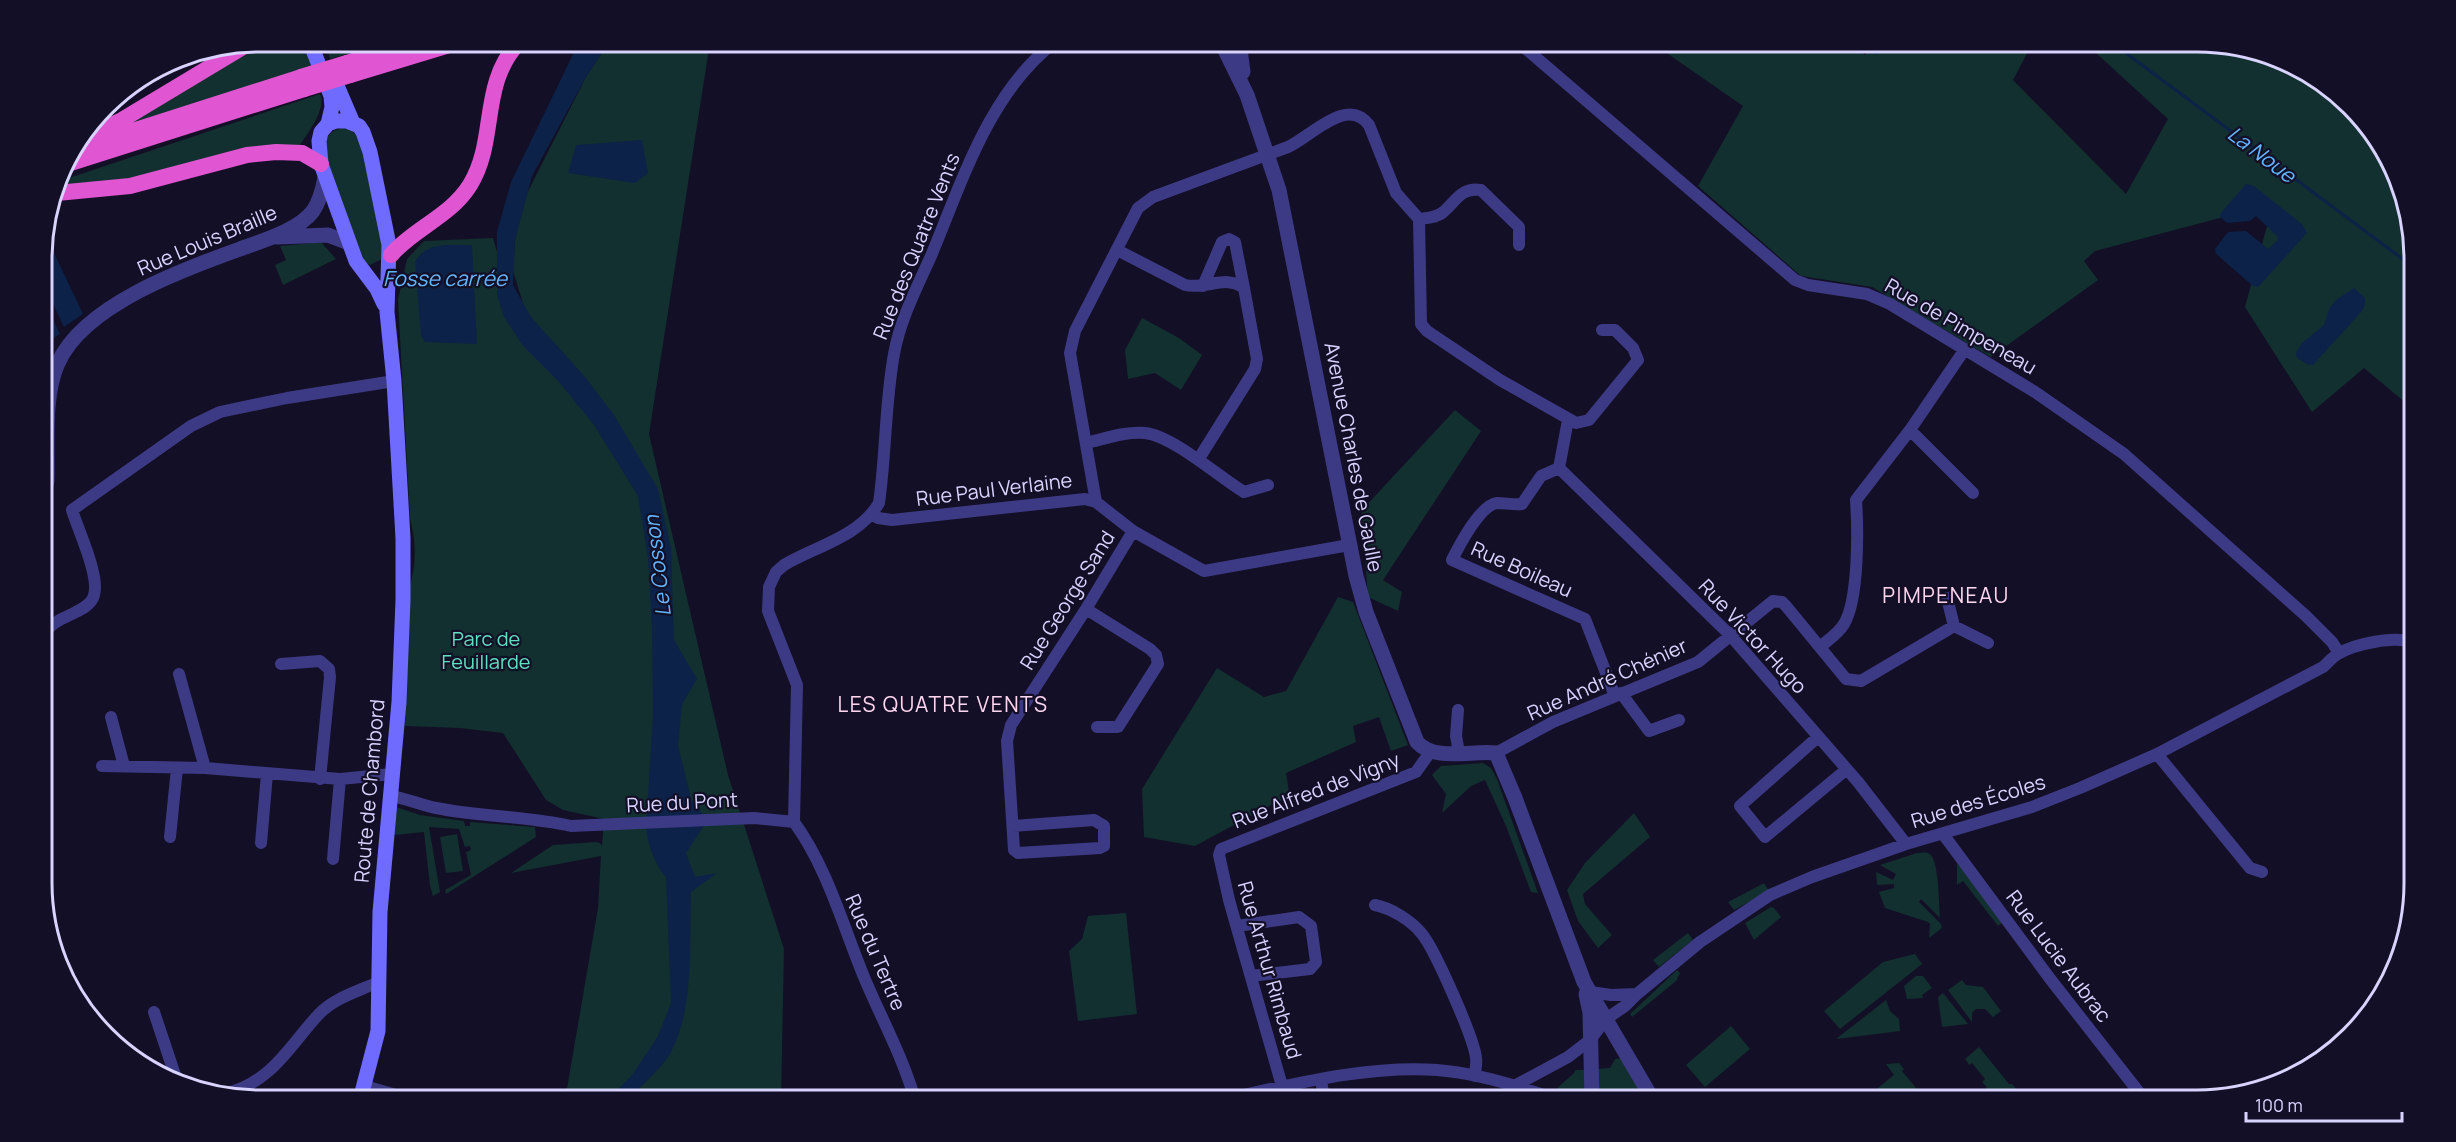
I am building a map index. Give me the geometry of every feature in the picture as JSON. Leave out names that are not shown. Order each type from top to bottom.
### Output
[{"type":"highway","points":[[349,69],[391,52]]},
{"type":"highway","points":[[86,146],[349,69],[418,52]]},
{"type":"highway","points":[[390,260],[408,237],[443,214],[470,185],[483,150],[496,77],[502,63],[511,52]]},
{"type":"highway","points":[[94,135],[120,122],[231,54]]},
{"type":"highway","points":[[79,160],[302,83]]},
{"type":"highway","points":[[64,192],[130,186],[247,155],[276,152],[302,153],[323,170]]},
{"type":"main road","points":[[314,52],[332,96],[331,116],[321,132],[319,141],[323,170],[356,261],[377,289],[387,312]]},
{"type":"main road","points":[[324,52],[353,123]]},
{"type":"main road","points":[[328,124],[336,121],[353,123],[359,126],[367,141],[390,260],[387,312]]},
{"type":"main road","points":[[364,272],[379,272],[390,260]]},
{"type":"main road","name":"Route de Chambord","points":[[363,1090],[378,1030],[382,877],[399,702],[403,600],[400,484],[387,312]]},
{"type":"street","name":"Rue des Quatre Vents","points":[[873,514],[879,503],[882,483],[887,400],[894,351],[905,318],[987,127],[1026,69],[1045,52]]},
{"type":"street","name":"Avenue Charles de Gaulle","points":[[1226,52],[1247,95],[1269,155],[1287,231],[1350,545],[1366,612],[1417,742],[1422,748],[1431,751]]},
{"type":"street","name":"Avenue Charles de Gaulle","points":[[1241,52],[1247,95]]},
{"type":"street","name":"Rue de Pimpeneau","points":[[1530,52],[1795,280],[1808,285],[1867,294],[1890,304],[2034,392],[2124,453],[2306,616],[2332,642],[2339,653]]},
{"type":"street","points":[[1096,502],[1070,353],[1071,342],[1138,208],[1145,202],[1305,139],[1340,115],[1352,113],[1362,116],[1369,125],[1396,194],[1419,219],[1421,324],[1428,331],[1500,380],[1576,423],[1589,420],[1638,360],[1633,348],[1615,330],[1602,330]]},
{"type":"street","name":"Rue Louis Braille","points":[[53,375],[58,361],[77,337],[112,307],[155,282],[186,268],[271,238],[296,224],[313,211],[322,190],[323,170]]},
{"type":"street","points":[[1419,219],[1441,214],[1462,192],[1480,190],[1519,227],[1519,244]]},
{"type":"street","points":[[271,238],[328,235],[349,243]]},
{"type":"street","points":[[1198,460],[1255,369],[1257,359],[1235,242],[1229,239],[1222,242],[1203,286]]},
{"type":"street","points":[[1116,250],[1194,288],[1229,281],[1244,288]]},
{"type":"street","points":[[1820,647],[1843,626],[1849,613],[1858,525],[1856,500],[1910,430],[1965,350]]},
{"type":"street","points":[[52,624],[78,612],[91,602],[96,587],[72,510],[191,426],[220,412],[287,398],[394,381]]},
{"type":"street","points":[[1559,468],[1568,420]]},
{"type":"street","points":[[1910,430],[1973,493]]},
{"type":"street","points":[[1086,443],[1132,433],[1147,433],[1159,437],[1198,460],[1244,492],[1268,485]]},
{"type":"street","name":"Rue Victor Hugo","points":[[1559,468],[1730,635],[1846,769],[1906,844]]},
{"type":"street","name":"Rue Boileau","points":[[1559,468],[1541,476],[1522,504],[1497,503],[1483,511],[1452,560],[1585,619],[1618,694]]},
{"type":"street","name":"Rue Paul Verlaine","points":[[873,514],[878,518],[892,520],[936,517],[1076,498],[1096,502],[1133,531],[1204,571],[1350,545]]},
{"type":"street","points":[[794,822],[797,685],[768,611],[769,587],[776,572],[784,565],[857,528],[873,514]]},
{"type":"street","name":"Rue George Sand","points":[[1013,826],[1094,820],[1104,826],[1106,841],[1100,848],[1018,854],[1014,850],[1007,741],[1011,725],[1133,531]]},
{"type":"street","points":[[1947,598],[1954,626],[1988,643]]},
{"type":"street","name":"Rue André Chénier","points":[[1496,753],[1553,722],[1698,662],[1773,601],[1782,602],[1786,606],[1846,679],[1862,681],[1954,626]]},
{"type":"street","points":[[1086,609],[1149,649],[1158,659],[1158,664],[1118,727],[1097,727]]},
{"type":"street","name":"Rue des Écoles","points":[[1516,1085],[1550,1068],[1590,1040],[1606,1019],[1636,994],[1718,929],[1770,895],[1812,877],[1906,844],[2032,807],[2157,754],[2322,667],[2339,653],[2381,640],[2404,639]]},
{"type":"street","points":[[281,664],[320,661],[329,669],[320,779]]},
{"type":"street","points":[[179,674],[205,768]]},
{"type":"street","points":[[1618,694],[1649,731],[1679,720]]},
{"type":"street","points":[[1458,710],[1456,736],[1459,752]]},
{"type":"street","points":[[111,717],[124,766]]},
{"type":"street","points":[[1818,736],[1740,806],[1765,837],[1846,769]]},
{"type":"street","points":[[1431,751],[1496,753],[1587,987],[1645,1089]]},
{"type":"street","name":"Rue Alfred de Vigny","points":[[1221,864],[1219,855],[1221,849],[1416,772],[1431,751]]},
{"type":"street","points":[[2157,754],[2250,868],[2262,872]]},
{"type":"street","points":[[102,766],[205,768],[320,779],[392,774]]},
{"type":"street","points":[[170,837],[177,768]]},
{"type":"street","points":[[261,843],[267,774]]},
{"type":"street","points":[[333,859],[340,779]]},
{"type":"street","name":"Rue du Pont","points":[[390,796],[435,808],[546,820],[572,826],[767,818],[794,822]]},
{"type":"street","name":"Rue du Tertre","points":[[794,822],[805,837],[826,883],[869,988],[908,1074],[912,1090]]},
{"type":"street","name":"Rue Lucie Aubrac","points":[[1943,834],[2051,980],[2136,1089]]},
{"type":"street","name":"Rue Arthur Rimbaud","points":[[1221,864],[1282,1086]]},
{"type":"street","points":[[1375,905],[1384,907],[1412,924],[1427,941],[1470,1036],[1476,1058],[1475,1076]]},
{"type":"street","points":[[1237,926],[1299,917],[1311,926],[1316,962],[1314,966],[1310,969],[1251,976]]},
{"type":"street","points":[[247,1089],[277,1065],[320,1013],[333,1002],[380,981]]},
{"type":"street","points":[[1587,987],[1611,995],[1636,994]]},
{"type":"street","points":[[1587,987],[1590,1013],[1592,1089]]},
{"type":"street","points":[[1617,1038],[1624,1006]]},
{"type":"street","points":[[154,1012],[173,1070]]},
{"type":"street","points":[[1590,1040],[1617,1038]]},
{"type":"street","points":[[1267,1089],[1321,1079],[1404,1070],[1444,1071],[1528,1089]]},
{"type":"street","points":[[1321,1079],[1322,1089]]},
{"type":"green space","points":[[260,52],[307,52],[313,65],[122,128],[239,55]]},
{"type":"green space","points":[[328,52],[354,52],[330,59]]},
{"type":"green space","name":"Parc de Feuillarde","points":[[602,52],[708,52],[649,434],[728,775],[784,949],[781,1090],[567,1090],[598,908],[601,856],[511,873],[553,845],[596,842],[602,846],[604,819],[563,810],[546,800],[503,733],[460,728],[405,726],[409,588],[415,553],[410,518],[398,300],[407,259],[424,241],[493,238],[513,308],[536,345],[513,271],[517,213],[586,77]]},
{"type":"green space","points":[[1669,52],[1861,52],[1865,55],[1867,52],[2028,52],[2013,80],[2126,194],[2168,119],[2095,52],[2223,54],[2275,68],[2300,80],[2343,113],[2376,156],[2388,181],[2402,233],[2404,260],[2404,401],[2364,368],[2312,412],[2245,307],[2273,204],[2095,251],[2084,261],[2098,280],[1991,357],[1872,287],[1801,276],[1698,186],[1743,106],[1668,54]]},
{"type":"green space","points":[[320,94],[319,114],[299,147],[115,181],[67,185],[70,178]]},
{"type":"green space","points":[[343,128],[354,133],[361,143],[383,251],[382,259],[370,265],[365,262],[361,254],[325,153],[328,136]]},
{"type":"green space","points":[[321,242],[336,259],[283,285],[275,265],[286,260],[280,246]]},
{"type":"green space","points":[[1142,318],[1179,338],[1202,355],[1181,390],[1155,373],[1128,379],[1125,350]]},
{"type":"green space","points":[[1455,410],[1481,431],[1383,580],[1402,592],[1398,611],[1368,597],[1361,511]]},
{"type":"green space","points":[[1338,597],[1353,602],[1408,745],[1391,751],[1379,717],[1353,726],[1356,742],[1286,773],[1290,798],[1275,803],[1195,846],[1144,837],[1142,789],[1217,668],[1264,697],[1286,691]]},
{"type":"green space","points":[[1483,763],[1491,768],[1497,779],[1538,893],[1531,892],[1506,826],[1485,780],[1471,786],[1442,813],[1446,794],[1432,775],[1441,766]]},
{"type":"green space","points":[[396,807],[420,815],[464,821],[465,826],[470,826],[470,822],[535,827],[536,837],[446,894],[445,890],[471,875],[466,852],[471,850],[470,846],[465,847],[459,829],[429,827],[440,892],[433,896],[424,832],[394,835]]},
{"type":"green space","points":[[1634,813],[1650,837],[1583,894],[1585,904],[1612,935],[1598,948],[1578,921],[1567,890],[1585,863]]},
{"type":"green space","points":[[457,834],[463,871],[446,873],[440,837]]},
{"type":"green space","points":[[1917,853],[1931,855],[1937,876],[1940,918],[1921,899],[1919,902],[1941,924],[1942,928],[1929,938],[1930,924],[1928,922],[1885,908],[1879,892],[1894,888],[1894,884],[1877,885],[1876,872],[1893,880],[1896,874],[1880,865]]},
{"type":"green space","points":[[1957,863],[2003,922],[1998,926],[1963,881],[1957,885]]},
{"type":"green space","points":[[1764,883],[1769,891],[1734,910],[1728,902]]},
{"type":"green space","points":[[1771,907],[1781,917],[1754,940],[1745,923]]},
{"type":"green space","points":[[1126,913],[1137,1014],[1078,1021],[1069,951],[1082,939],[1088,916]]},
{"type":"green space","points":[[1688,933],[1693,940],[1659,967],[1653,960]]},
{"type":"green space","points":[[1915,954],[1922,964],[1840,1029],[1824,1011],[1883,962]]},
{"type":"green space","points":[[1677,970],[1680,973],[1676,981],[1632,1017],[1630,1014]]},
{"type":"green space","points":[[1916,976],[1923,976],[1932,988],[1922,995],[1923,998],[1907,999],[1904,986]]},
{"type":"green space","points":[[1962,980],[1966,985],[1983,987],[2001,1011],[1993,1017],[1985,1009],[1976,1009],[1972,1013],[1972,1022],[1948,990]]},
{"type":"green space","points":[[1943,993],[1968,1024],[1942,1027],[1938,997]]},
{"type":"green space","points":[[1886,1000],[1890,1011],[1899,1019],[1900,1031],[1836,1039]]},
{"type":"green space","points":[[1731,1026],[1750,1049],[1705,1087],[1686,1065]]},
{"type":"green space","points":[[1979,1047],[2009,1084],[2016,1089],[1984,1089],[1987,1087],[1982,1082],[1985,1079],[1972,1063],[1969,1065],[1965,1059]]},
{"type":"green space","points":[[1622,1058],[1639,1084],[1639,1089],[1597,1089],[1596,1069],[1610,1068],[1615,1059]]},
{"type":"green space","points":[[1899,1063],[1904,1069],[1902,1071],[1917,1089],[1920,1089],[1876,1089],[1894,1075],[1886,1064]]},
{"type":"green space","points":[[1576,1070],[1586,1070],[1586,1089],[1557,1089]]},
{"type":"water","name":"Le Cosson","points":[[574,52],[602,52],[586,77],[532,176],[515,240],[513,285],[531,317],[585,377],[614,415],[658,489],[671,549],[674,640],[697,679],[682,704],[678,746],[691,799],[704,816],[705,824],[686,853],[695,877],[717,873],[691,892],[689,974],[679,1034],[667,1058],[638,1090],[618,1090],[632,1075],[658,1036],[671,1003],[666,877],[653,854],[646,828],[653,714],[648,557],[638,496],[594,425],[559,382],[523,346],[504,317],[497,295],[497,232],[511,182]]},
{"type":"water","points":[[642,140],[648,173],[635,183],[568,173],[576,145]]},
{"type":"water","points":[[2246,184],[2254,186],[2303,225],[2307,233],[2258,287],[2253,286],[2216,254],[2215,249],[2228,232],[2246,231],[2268,249],[2277,241],[2278,237],[2256,216],[2250,221],[2227,223],[2220,217],[2220,214]]},
{"type":"water","name":"Fosse carrée","points":[[472,245],[477,344],[425,342],[421,336],[415,262],[426,250],[433,247]]},
{"type":"water","points":[[53,251],[83,314],[64,327],[53,302]]},
{"type":"water","points":[[2354,288],[2365,298],[2362,311],[2313,365],[2297,358],[2296,353],[2301,344],[2324,325],[2329,309],[2336,300]]},
{"type":"water","points":[[53,319],[60,334],[53,339]]},
{"type":"waterway","name":"La Noue","points":[[2124,52],[2404,260]]},
{"type":"district","name":"PIMPENEAU","points":[[1946,595]]},
{"type":"district","name":"LES QUATRE VENTS","points":[[943,704]]}]
